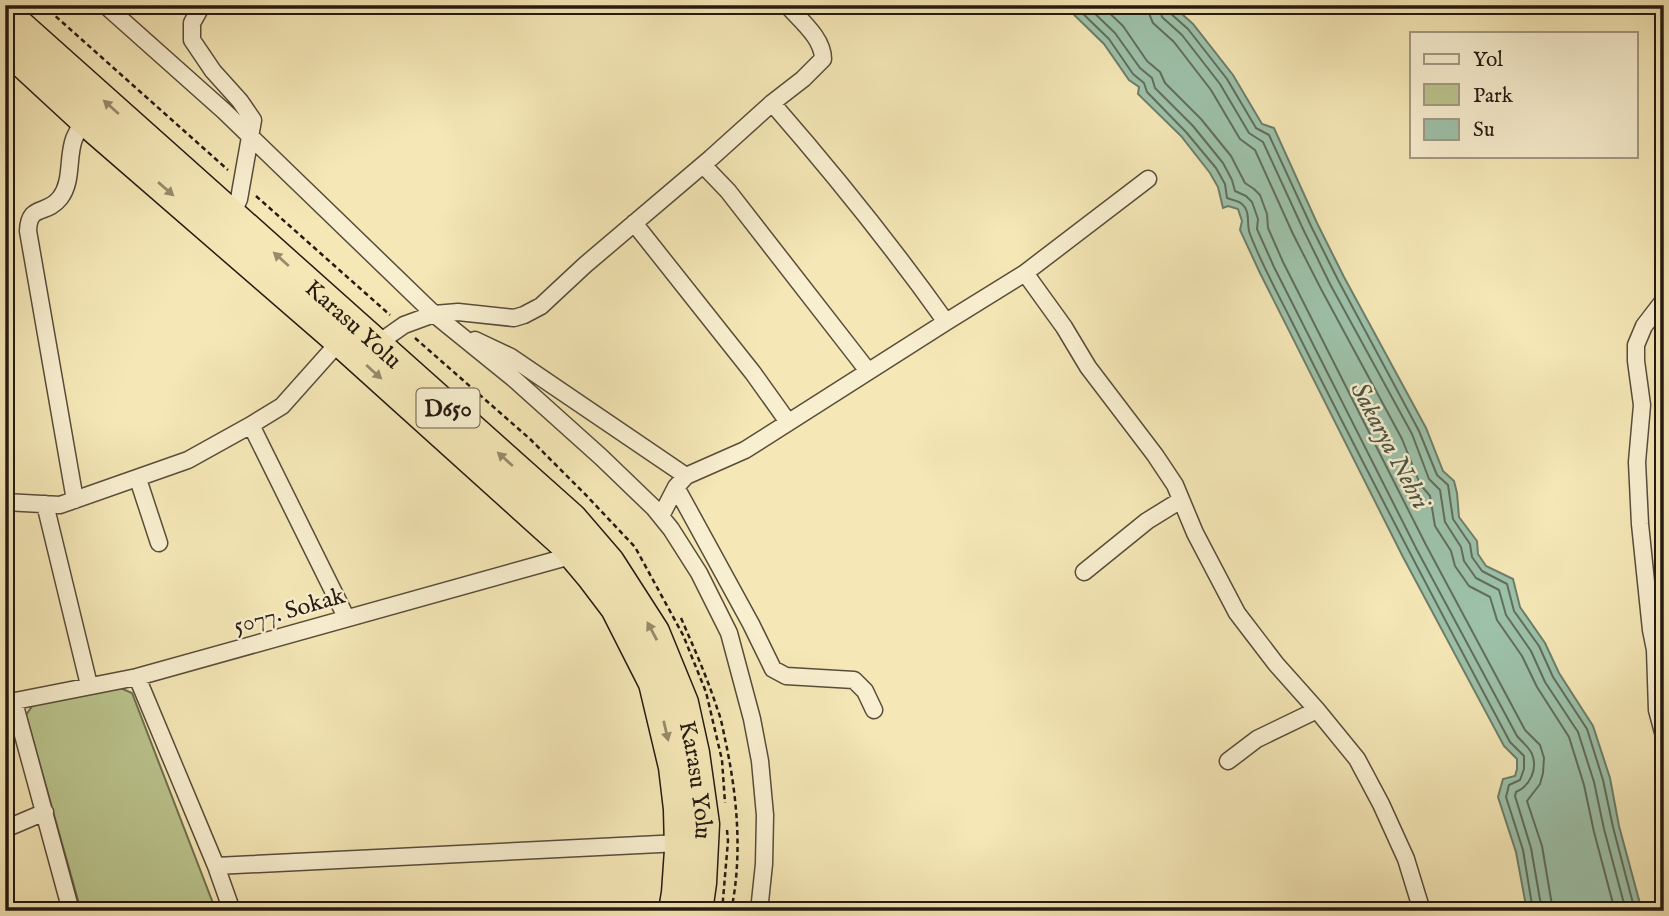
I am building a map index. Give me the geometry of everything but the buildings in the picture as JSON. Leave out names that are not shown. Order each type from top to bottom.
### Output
[{"type":"highway","name":"Karasu Yolu","points":[[5,13],[572,519],[609,562],[654,632],[683,703],[694,753],[704,824],[697,911]]},
{"type":"highway","name":"Karasu Yolu","points":[[5,46],[340,341],[564,543],[592,575],[616,608],[654,683],[674,766],[679,809],[680,843],[674,911]]},
{"type":"street","points":[[105,5],[225,111],[433,314],[513,378],[601,457],[661,516],[699,573],[729,633],[752,719],[760,761],[765,815],[759,911]]},
{"type":"street","points":[[204,5],[192,23],[192,40],[253,120],[239,199],[232,215]]},
{"type":"street","points":[[377,344],[404,325],[433,314],[458,312],[510,318],[524,315],[541,306],[823,59],[822,48],[812,33],[787,5]]},
{"type":"street","points":[[772,103],[907,269],[946,322]]},
{"type":"street","points":[[75,500],[28,221],[31,215],[49,208],[60,198],[67,183],[73,140],[84,118]]},
{"type":"street","points":[[703,165],[728,191],[868,371]]},
{"type":"street","points":[[661,516],[681,481],[745,450],[1025,274],[1148,179]]},
{"type":"street","points":[[634,223],[753,373],[788,422]]},
{"type":"street","points":[[1025,274],[1064,327],[1088,368],[1175,485],[1200,543],[1237,613],[1276,664],[1357,759],[1406,859],[1422,911]]},
{"type":"street","points":[[1664,300],[1644,326],[1636,345],[1642,405],[1637,462],[1640,524],[1655,650],[1657,710],[1664,736]]},
{"type":"street","points":[[454,330],[511,357],[681,481],[773,669],[786,676],[854,680],[865,691],[874,710]]},
{"type":"street","points":[[5,502],[60,505],[188,460],[282,405],[340,341]]},
{"type":"street","points":[[251,425],[346,617]]},
{"type":"street","points":[[138,479],[159,543]]},
{"type":"street","points":[[1084,572],[1147,521],[1181,500]]},
{"type":"street","points":[[45,504],[89,685]]},
{"type":"street","name":"5077. Sokak","points":[[71,911],[45,812],[10,702],[137,677],[574,555]]},
{"type":"street","points":[[137,677],[216,866],[232,911]]},
{"type":"street","points":[[1228,761],[1257,739],[1317,710]]},
{"type":"street","points":[[5,830],[45,812]]},
{"type":"street","points":[[216,866],[680,843]]},
{"type":"path","points":[[681,618],[719,711],[728,752],[735,797],[736,833],[736,873],[731,911]]},
{"type":"green space","points":[[118,687],[132,693],[216,911],[81,911],[26,715],[33,705]]},
{"type":"water","name":"Sakarya Nehri","points":[[1064,5],[1172,5],[1193,24],[1233,75],[1262,124],[1274,128],[1344,277],[1426,428],[1443,471],[1454,481],[1459,517],[1477,541],[1478,554],[1486,566],[1513,579],[1520,607],[1545,643],[1559,673],[1593,726],[1610,778],[1619,826],[1642,911],[1527,911],[1516,852],[1498,797],[1503,779],[1515,776],[1517,759],[1504,746],[1403,557],[1260,273],[1240,230],[1242,221],[1238,209],[1228,206],[1223,208],[1218,187],[1210,173],[1181,136],[1138,94],[1139,87],[1129,80],[1104,44]]}]
